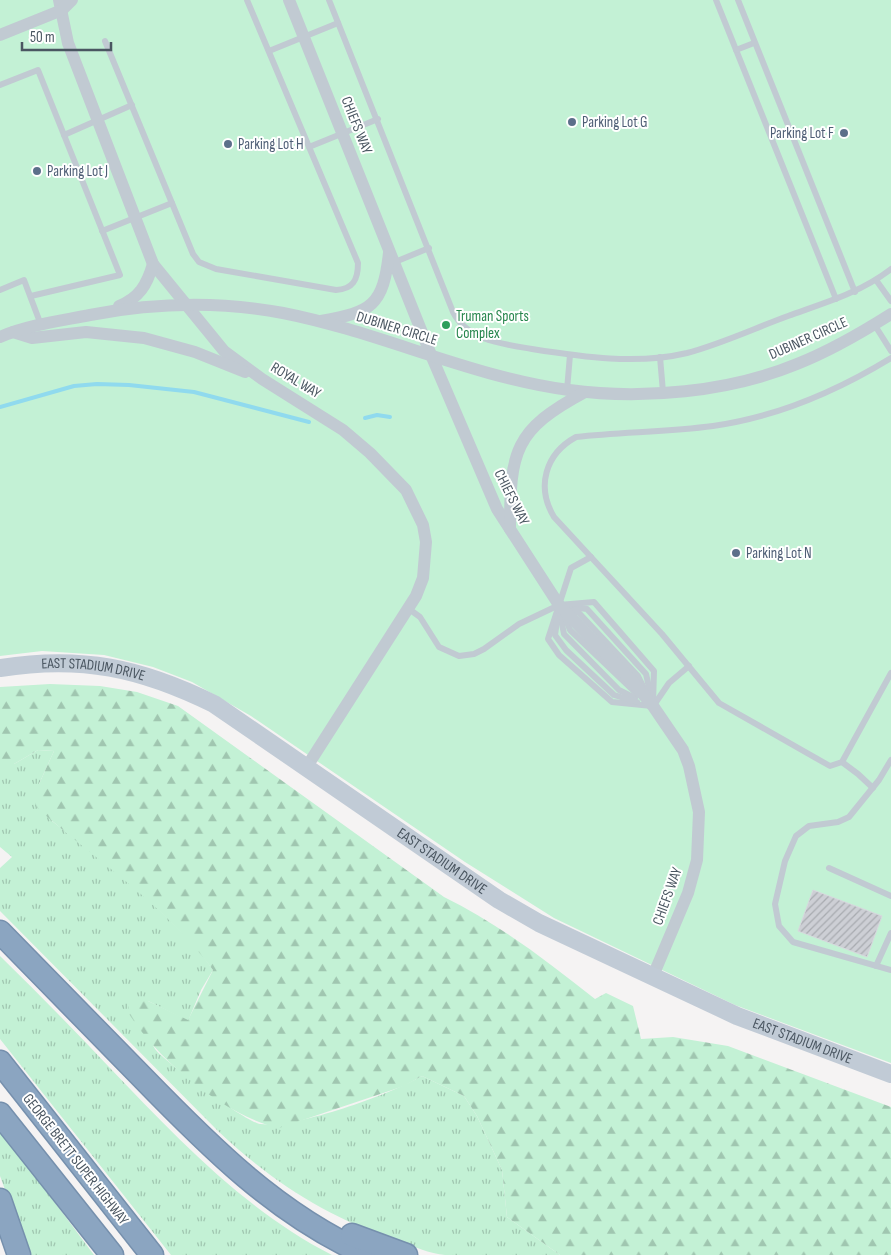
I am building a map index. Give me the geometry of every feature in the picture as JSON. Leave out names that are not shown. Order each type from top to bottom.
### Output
[{"type":"highway","points":[[0,932],[201,1137],[244,1177],[278,1202],[349,1247],[368,1255]]},
{"type":"highway","name":"GEORGE BRETT SUPER HIGHWAY","points":[[0,1062],[152,1255]]},
{"type":"highway","name":"GEORGE BRETT SUPER HIGHWAY","points":[[0,1114],[112,1255]]},
{"type":"highway","points":[[0,1200],[19,1255]]},
{"type":"highway","points":[[278,1202],[371,1243],[406,1255]]},
{"type":"main road","name":"EAST STADIUM DRIVE","points":[[0,668],[61,662],[98,665],[130,671],[176,685],[214,704],[499,900],[539,923],[737,1016],[891,1074]]},
{"type":"street","points":[[0,35],[72,0]]},
{"type":"street","name":"CHIEFS WAY","points":[[289,0],[431,355],[497,510],[559,605],[631,680],[653,706],[683,750],[689,766],[698,812],[696,860],[688,893],[653,976]]},
{"type":"street","name":"ROYAL WAY","points":[[61,5],[68,43],[153,264],[224,351],[262,379],[343,430],[370,453],[406,490],[423,525],[426,542],[426,561],[423,578],[409,609],[306,768]]},
{"type":"street","points":[[319,322],[360,312],[374,302],[384,287],[392,256]]},
{"type":"street","points":[[101,313],[129,302],[140,294],[145,287],[153,264]]},
{"type":"street","name":"DUBINER CIRCLE","points":[[0,337],[40,325],[137,308],[186,305],[231,306],[283,313],[319,322],[498,376],[567,390],[585,392],[663,392],[720,385],[777,371],[829,349],[891,314]]},
{"type":"street","points":[[12,332],[32,338],[86,332],[144,338],[195,352],[262,379]]},
{"type":"street","points":[[510,532],[510,481],[516,457],[524,440],[539,420],[585,392]]},
{"type":"lane","points":[[105,41],[193,254],[207,267],[336,290],[346,290],[354,284],[358,275],[358,263],[247,0]]},
{"type":"lane","points":[[329,0],[378,119],[453,312],[468,331],[486,339],[515,346],[570,355],[628,358],[689,352],[855,292],[891,269]]},
{"type":"lane","points":[[716,0],[836,299]]},
{"type":"lane","points":[[738,0],[855,292]]},
{"type":"lane","points":[[269,51],[338,23]]},
{"type":"lane","points":[[736,50],[754,43]]},
{"type":"lane","points":[[0,85],[38,70],[120,275],[31,296]]},
{"type":"lane","points":[[64,135],[132,105]]},
{"type":"lane","points":[[309,147],[378,119]]},
{"type":"lane","points":[[102,231],[172,204]]},
{"type":"lane","points":[[392,256],[428,248]]},
{"type":"lane","points":[[0,290],[24,280],[40,325]]},
{"type":"lane","points":[[876,280],[891,301]]},
{"type":"lane","points":[[874,324],[891,351]]},
{"type":"lane","points":[[567,390],[570,355]]},
{"type":"lane","points":[[660,356],[663,392]]},
{"type":"lane","points":[[891,358],[812,399],[764,415],[707,426],[576,437],[566,443],[551,460],[546,472],[544,488],[546,504],[554,517],[689,666],[719,703],[830,766],[842,762],[888,685],[891,673]]},
{"type":"lane","points":[[591,557],[572,568],[548,639],[559,655],[612,702],[653,706]]},
{"type":"lane","points":[[559,605],[564,634],[582,655],[619,690],[653,706]]},
{"type":"lane","points":[[409,609],[420,617],[438,647],[459,656],[474,654],[484,649],[519,624],[559,605],[587,609],[646,674],[653,706]]},
{"type":"lane","points":[[653,706],[669,683],[689,666]]},
{"type":"lane","points":[[891,760],[873,788],[849,817],[838,822],[809,826],[796,836],[784,861],[775,904],[779,926],[793,942],[891,970]]},
{"type":"lane","points":[[842,762],[873,788]]},
{"type":"lane","points":[[829,868],[891,896]]},
{"type":"lane","points":[[876,966],[891,933]]},
{"type":"green space","name":"Truman Sports Complex","points":[[0,0],[891,0],[891,1063],[735,1005],[554,918],[465,862],[251,716],[192,682],[153,667],[104,655],[42,651],[0,656]]},
{"type":"green space","points":[[50,684],[100,686],[137,692],[178,706],[444,897],[503,931],[541,957],[595,999],[606,993],[633,1006],[641,1039],[673,1037],[728,1046],[891,1107],[891,1255],[560,1255],[507,1217],[502,1170],[477,1116],[464,1096],[422,1076],[404,1086],[279,1128],[258,1122],[215,1099],[174,1066],[156,1048],[140,1030],[128,1012],[130,999],[148,1001],[188,1020],[213,970],[194,946],[151,903],[35,806],[39,784],[54,751],[38,750],[14,764],[0,764],[0,687]]},
{"type":"green space","points":[[38,750],[54,751],[39,784],[52,821],[138,889],[195,945],[213,970],[201,990],[188,1021],[148,1001],[153,1045],[162,1056],[223,1103],[260,1124],[296,1121],[342,1109],[389,1092],[422,1076],[464,1096],[477,1116],[502,1170],[507,1217],[560,1255],[445,1255],[416,1247],[372,1231],[324,1209],[280,1182],[218,1131],[0,911],[0,868],[12,857],[0,847],[0,764],[14,764]]},
{"type":"green space","points":[[0,956],[160,1120],[213,1170],[269,1216],[300,1237],[332,1255],[171,1255],[0,1039]]},
{"type":"green space","points":[[0,1130],[94,1255],[29,1255],[0,1176]]},
{"type":"building","points":[[813,890],[882,916],[867,957],[798,931]]},
{"type":"waterway","points":[[0,407],[74,386],[97,384],[129,385],[194,392],[309,422]]},
{"type":"waterway","points":[[365,418],[377,415],[390,417]]},
{"type":"place","name":"Parking Lot G","points":[[572,122]]},
{"type":"place","name":"Parking Lot F","points":[[844,133]]},
{"type":"place","name":"Parking Lot H","points":[[228,144]]},
{"type":"place","name":"Parking Lot J","points":[[37,171]]},
{"type":"place","name":"Truman Sports Complex","points":[[446,325]]},
{"type":"place","name":"Parking Lot N","points":[[736,553]]}]
